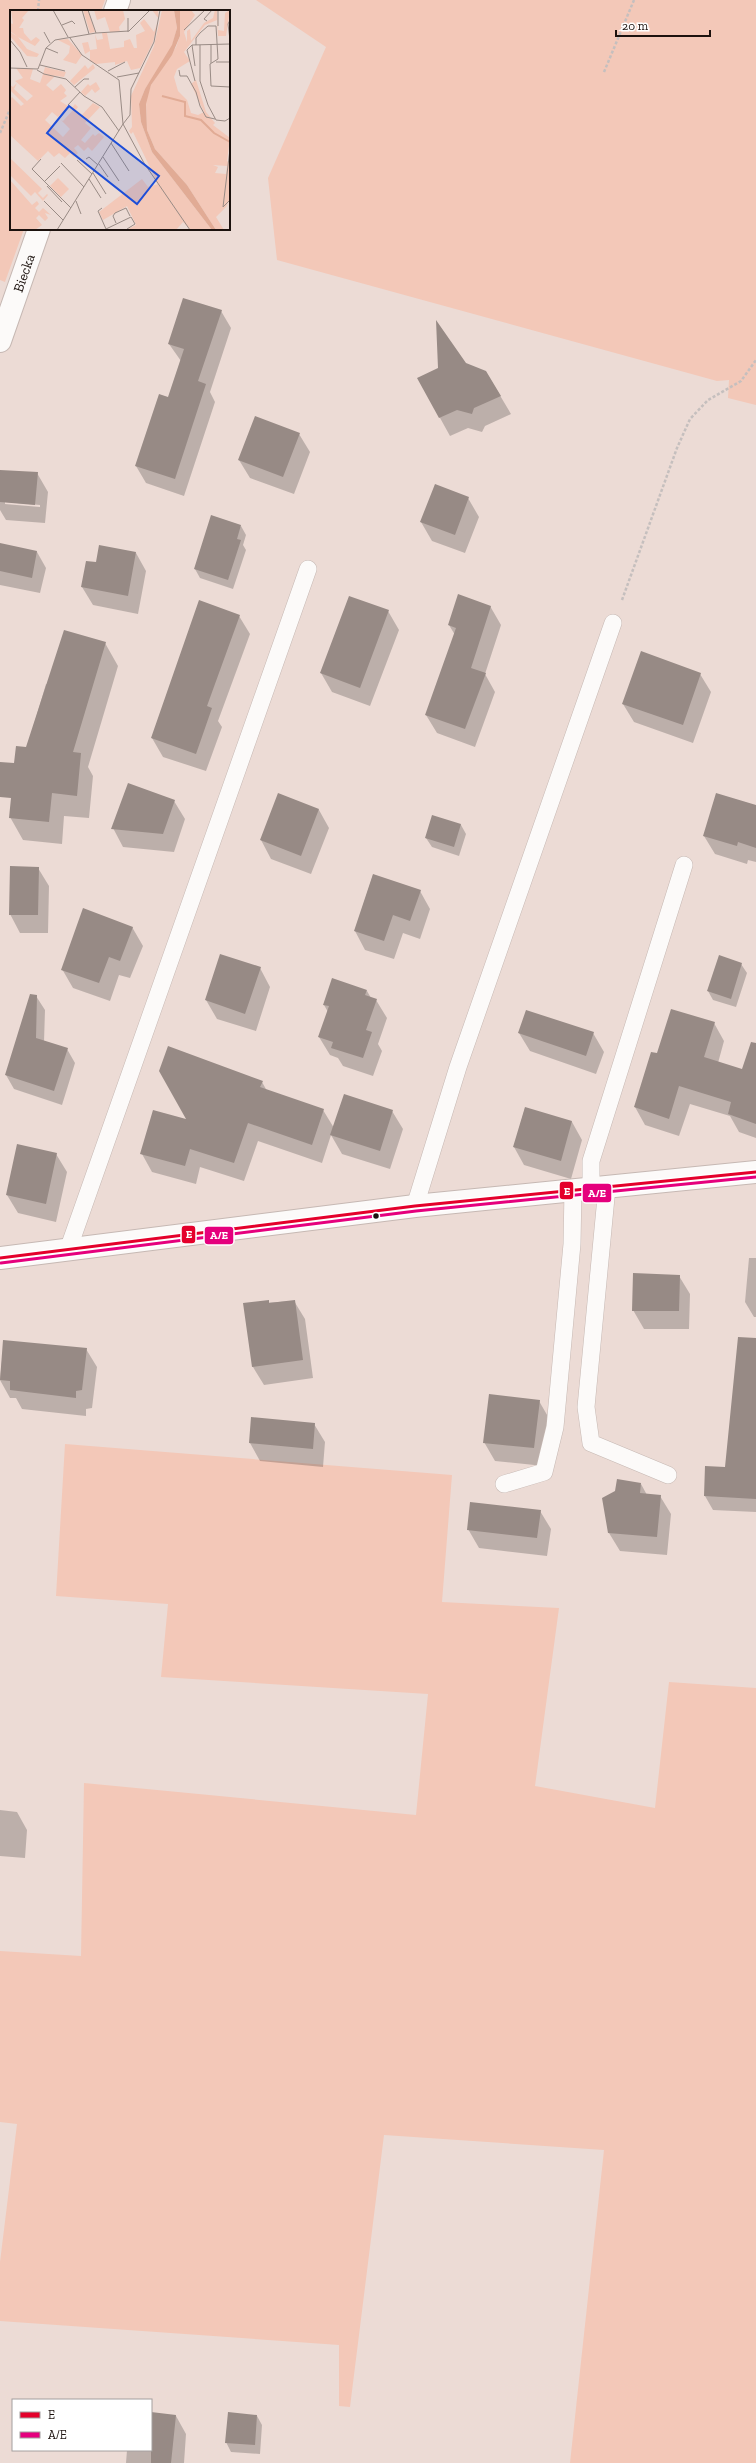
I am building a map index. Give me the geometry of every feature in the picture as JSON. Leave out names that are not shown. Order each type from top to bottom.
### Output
[{"type":"street","points":[[116,10],[119,0]]},
{"type":"street","name":"Biecka","points":[[0,340],[39,230]]},
{"type":"street","points":[[0,1258],[415,1206],[756,1172]]},
{"type":"lane","points":[[68,1250],[308,569]]},
{"type":"lane","points":[[415,1206],[458,1067],[613,623]]},
{"type":"lane","points":[[668,1475],[592,1443],[586,1407],[600,1239],[591,1189],[591,1161],[684,865]]},
{"type":"lane","points":[[504,1484],[544,1472],[555,1428],[572,1244],[591,1189]]},
{"type":"path","points":[[38,10],[39,0]]},
{"type":"path","points":[[604,72],[634,0]]},
{"type":"path","points":[[0,133],[10,109]]},
{"type":"path","points":[[613,623],[677,448],[690,419],[708,400],[741,381],[756,360]]},
{"type":"shaded area","points":[[0,0],[105,0],[101,10],[10,10],[10,230],[24,230],[5,282],[0,280]]},
{"type":"shaded area","points":[[256,0],[756,0],[756,405],[728,398],[729,380],[717,381],[277,260],[268,178],[326,47]]},
{"type":"shaded area","points":[[65,1444],[452,1475],[442,1602],[559,1608],[535,1786],[655,1808],[669,1682],[756,1688],[756,2463],[570,2463],[604,2150],[384,2135],[350,2407],[339,2406],[339,2345],[0,2321],[0,2262],[17,2124],[0,2122],[0,1951],[81,1956],[84,1783],[416,1815],[428,1694],[161,1677],[168,1604],[56,1596]]},
{"type":"building","points":[[183,298],[222,310],[198,381],[206,384],[175,479],[135,466],[159,394],[168,397],[184,349],[168,344]]},
{"type":"building","points":[[436,320],[466,363],[486,371],[501,396],[474,408],[472,414],[457,410],[439,418],[417,378],[438,368]]},
{"type":"building","points":[[255,416],[300,433],[283,477],[238,460]]},
{"type":"building","points":[[0,470],[38,472],[35,505],[0,502]]},
{"type":"building","points":[[435,484],[469,497],[455,535],[420,522]]},
{"type":"building","points":[[211,515],[241,525],[237,539],[241,540],[228,580],[194,569]]},
{"type":"building","points":[[0,543],[37,551],[32,578],[0,571]]},
{"type":"building","points":[[99,545],[136,552],[128,596],[81,587],[86,561],[96,562]]},
{"type":"building","points":[[458,594],[491,606],[471,668],[486,673],[465,729],[425,715],[456,628],[448,625]]},
{"type":"building","points":[[349,596],[389,610],[360,688],[320,673]]},
{"type":"building","points":[[199,600],[240,615],[207,706],[212,708],[196,754],[151,738]]},
{"type":"building","points":[[64,630],[106,642],[73,752],[81,753],[77,796],[52,793],[49,822],[9,818],[11,798],[0,797],[0,762],[14,763],[16,746],[26,747]]},
{"type":"building","points":[[641,651],[701,673],[683,725],[622,704]]},
{"type":"building","points":[[128,783],[175,800],[163,834],[111,829]]},
{"type":"building","points":[[278,793],[319,809],[301,856],[260,840]]},
{"type":"building","points":[[716,793],[756,805],[756,848],[738,842],[737,846],[703,836]]},
{"type":"building","points":[[432,815],[461,824],[454,847],[425,838]]},
{"type":"building","points":[[10,866],[39,867],[38,915],[9,915]]},
{"type":"building","points":[[373,874],[421,890],[410,921],[393,915],[384,941],[354,931]]},
{"type":"building","points":[[83,908],[133,927],[120,961],[109,957],[99,983],[61,970]]},
{"type":"building","points":[[220,954],[261,967],[245,1014],[205,1000]]},
{"type":"building","points":[[719,955],[742,963],[731,999],[707,991]]},
{"type":"building","points":[[332,978],[367,990],[365,995],[377,999],[366,1030],[372,1032],[363,1058],[331,1048],[333,1042],[318,1037],[329,1006],[323,1005]]},
{"type":"building","points":[[30,994],[37,995],[36,1038],[68,1048],[54,1091],[5,1075]]},
{"type":"building","points":[[671,1009],[715,1022],[704,1057],[742,1069],[751,1042],[756,1043],[756,1124],[728,1114],[731,1102],[679,1086],[669,1119],[634,1107],[651,1052],[657,1053]]},
{"type":"building","points":[[526,1010],[594,1032],[586,1056],[518,1033]]},
{"type":"building","points":[[168,1046],[263,1081],[260,1087],[324,1109],[312,1145],[248,1123],[234,1163],[190,1149],[185,1166],[140,1154],[153,1110],[186,1119],[159,1071]]},
{"type":"building","points":[[344,1094],[393,1110],[380,1151],[330,1135]]},
{"type":"building","points":[[525,1107],[572,1121],[561,1161],[513,1147]]},
{"type":"building","points":[[17,1144],[57,1153],[46,1204],[6,1195]]},
{"type":"building","points":[[633,1273],[680,1275],[679,1311],[632,1311]]},
{"type":"building","points":[[269,1300],[269,1303],[295,1300],[303,1360],[252,1367],[243,1303]]},
{"type":"building","points":[[738,1337],[756,1338],[756,1499],[704,1496],[705,1466],[725,1467]]},
{"type":"building","points":[[3,1340],[87,1348],[82,1390],[76,1391],[76,1398],[10,1390],[10,1381],[0,1380]]},
{"type":"building","points":[[489,1394],[540,1400],[534,1448],[483,1443]]},
{"type":"building","points":[[251,1417],[315,1423],[313,1449],[249,1443]]},
{"type":"building","points":[[617,1479],[641,1483],[640,1493],[661,1495],[657,1537],[608,1533],[602,1498],[615,1491]]},
{"type":"building","points":[[470,1502],[541,1510],[537,1538],[467,1530]]},
{"type":"building","points":[[152,2412],[176,2415],[171,2463],[151,2463]]},
{"type":"building","points":[[228,2412],[257,2415],[255,2445],[225,2443]]},
{"type":"transit line","name":"E","points":[[0,1258],[415,1206],[756,1172]]},
{"type":"transit line","name":"A/E","points":[[1,1263],[416,1211],[756,1177]]}]
